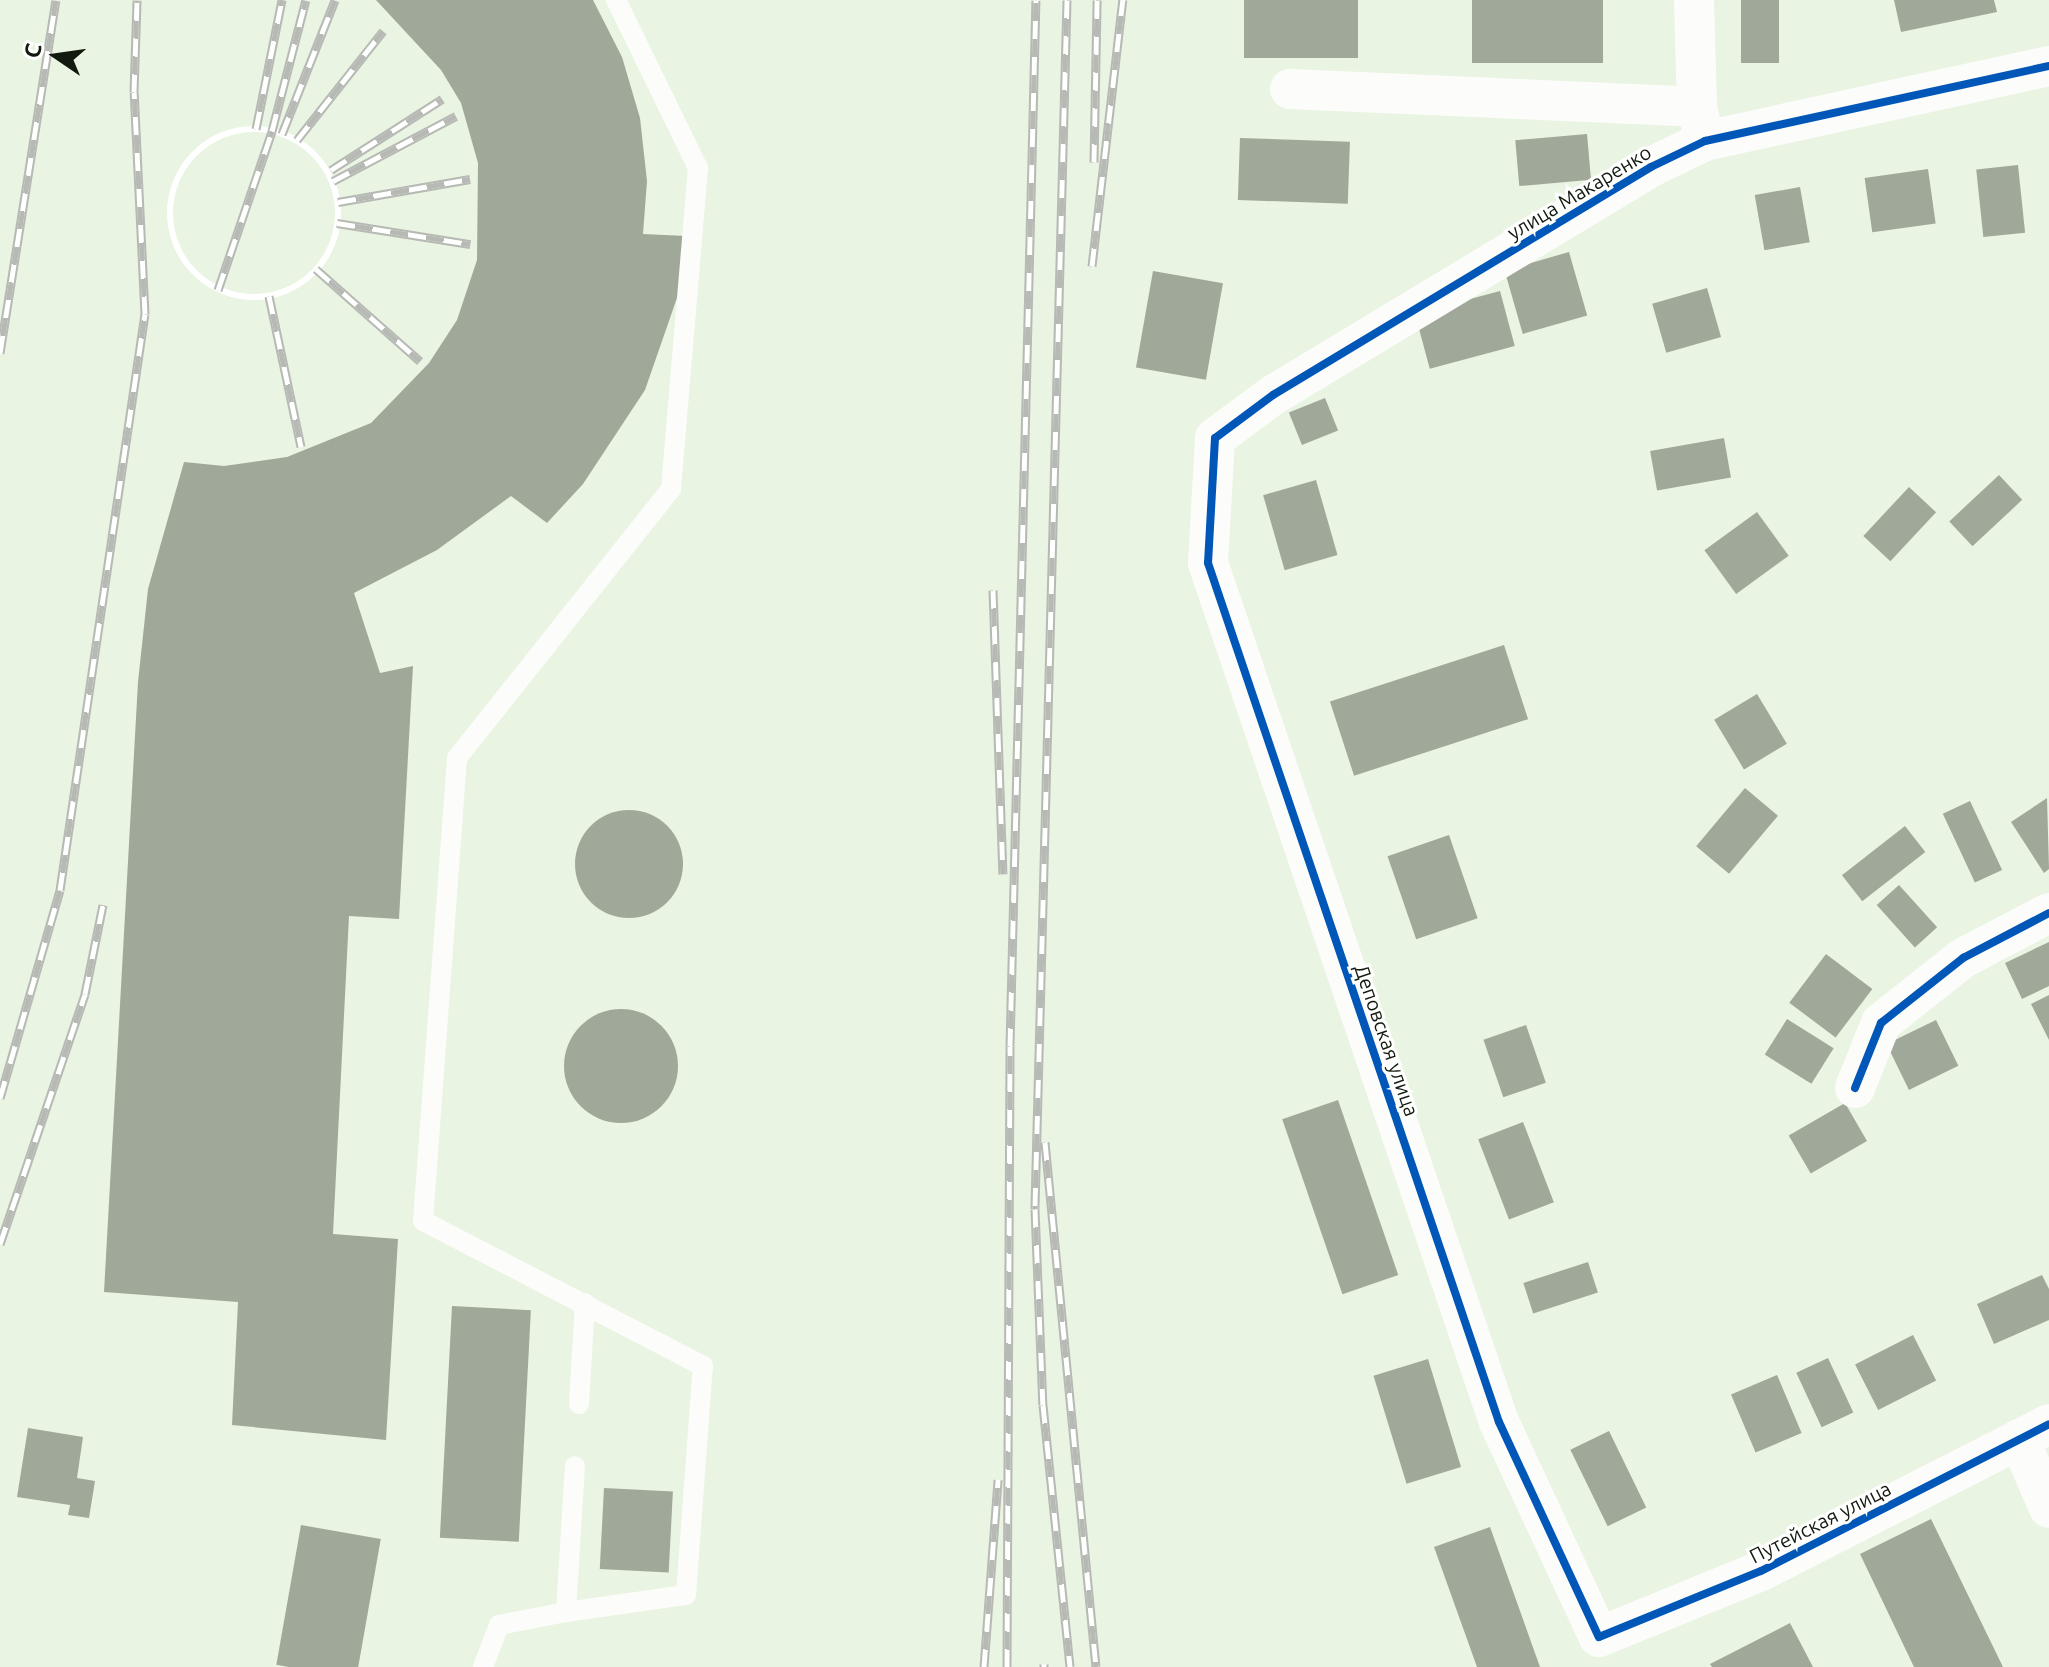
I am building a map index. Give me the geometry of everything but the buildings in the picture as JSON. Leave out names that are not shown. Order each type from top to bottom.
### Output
[{"type":"street","points":[[1290,89],[1701,124],[1694,0]]},
{"type":"street","name":"улица Макаренко","points":[[1215,438],[1287,387],[1651,167],[1701,124],[2049,66]]},
{"type":"street","name":"Деповская улица","points":[[1215,438],[1208,563],[1499,1422],[1599,1637]]},
{"type":"street","points":[[1855,1088],[1881,1023],[1963,958],[2049,913]]},
{"type":"street","points":[[2034,1432],[2049,1508]]},
{"type":"street","name":"Путейская улица","points":[[1599,1637],[1761,1571],[2034,1432]]},
{"type":"lane","points":[[483,1667],[499,1625],[686,1595],[703,1366],[423,1221],[457,758],[671,489],[698,168],[616,0]]},
{"type":"lane","points":[[579,1404],[585,1303]]},
{"type":"lane","points":[[566,1612],[575,1466]]},
{"type":"railway","points":[[0,353],[56,0]]},
{"type":"railway","points":[[0,1098],[60,890],[145,314],[134,92],[137,0]]},
{"type":"railway","points":[[256,129],[282,0]]},
{"type":"railway","points":[[218,290],[272,131],[306,0]]},
{"type":"railway","points":[[282,134],[335,0]]},
{"type":"railway","points":[[1007,1667],[1010,1046],[1036,0]]},
{"type":"railway","points":[[1067,0],[1035,1209],[1043,1405],[1070,1667]]},
{"type":"railway","points":[[1094,162],[1097,0]]},
{"type":"railway","points":[[1092,266],[1123,0]]},
{"type":"railway","points":[[297,140],[383,31]]},
{"type":"railway","points":[[331,170],[442,99]]},
{"type":"railway","points":[[333,181],[456,116]]},
{"type":"railway","points":[[254,129],[286,135],[313,154],[332,181],[338,213],[332,245],[313,272],[286,291],[254,297],[222,291],[195,272],[176,245],[170,213],[176,181],[195,154],[222,135],[254,129]]},
{"type":"railway","points":[[338,202],[470,179]]},
{"type":"railway","points":[[337,223],[470,244]]},
{"type":"railway","points":[[316,269],[420,361]]},
{"type":"railway","points":[[269,296],[301,447]]},
{"type":"railway","points":[[993,590],[1003,874]]},
{"type":"railway","points":[[0,1244],[85,994],[103,905]]},
{"type":"railway","points":[[1045,1142],[1096,1667]]},
{"type":"railway","points":[[984,1667],[998,1480]]},
{"type":"cycle path","points":[[2049,66],[1705,141],[1651,167],[1273,395],[1215,438],[1208,563],[1499,1422],[1599,1637],[1761,1571],[2049,1424]]},
{"type":"cycle path","points":[[1855,1088],[1881,1023],[1963,958],[2049,913]]}]
